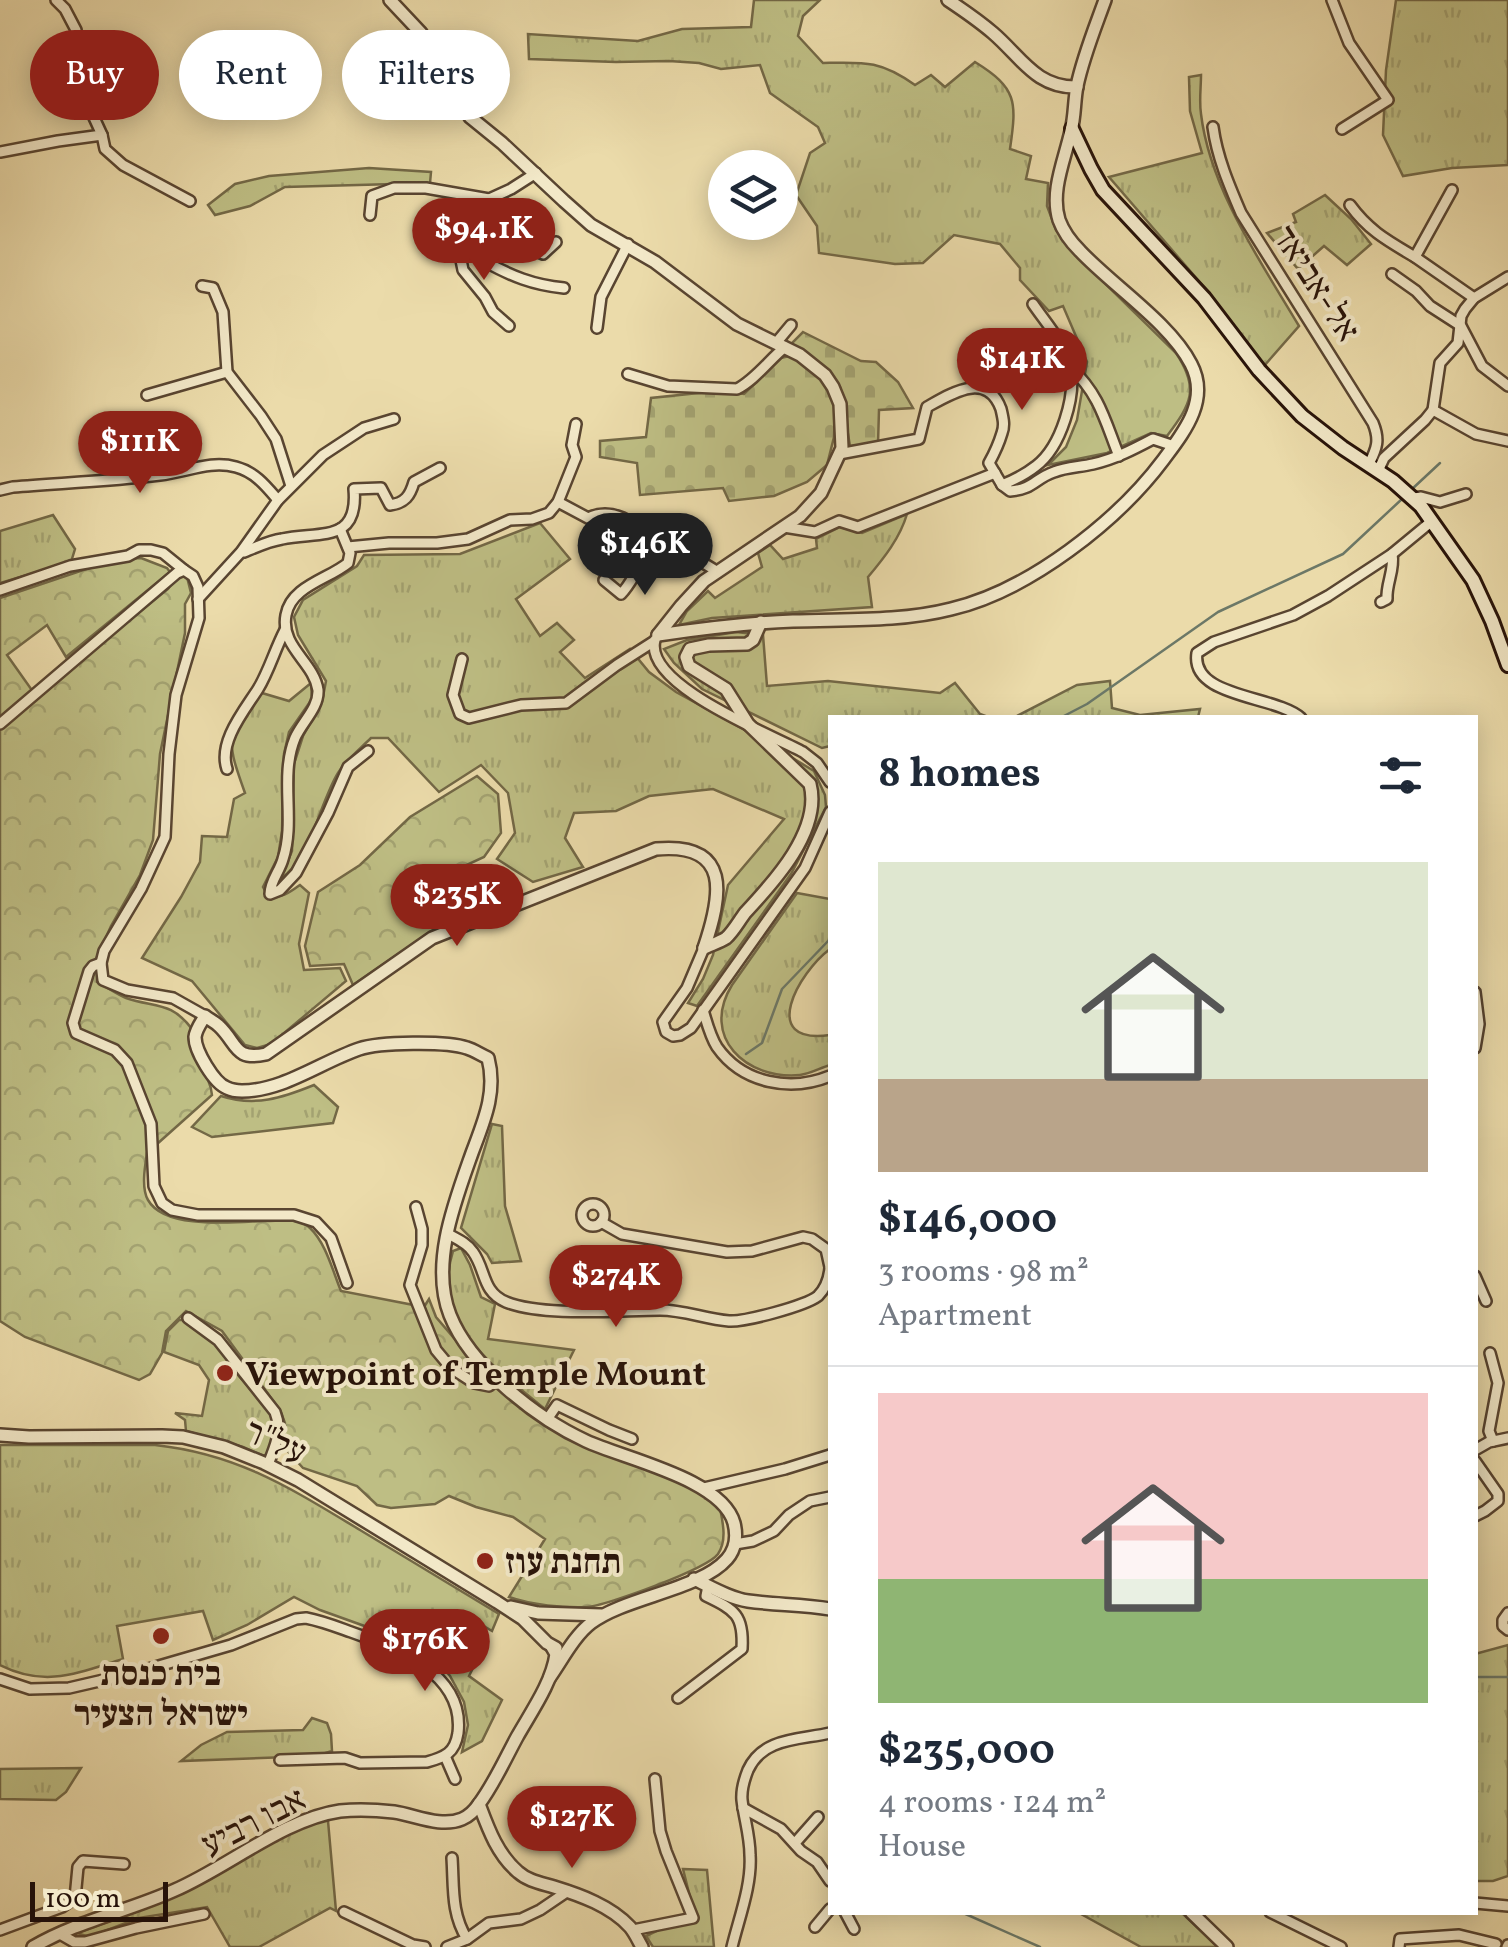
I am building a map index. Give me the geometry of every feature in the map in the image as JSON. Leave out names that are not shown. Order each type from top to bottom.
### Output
[{"type":"main road","points":[[1072,128],[1103,190],[1204,298],[1259,370],[1302,416],[1414,498],[1472,580],[1508,665]]},
{"type":"street","points":[[56,0],[76,30],[75,76],[105,149],[123,165],[190,202]]},
{"type":"street","points":[[390,0],[422,32],[470,117],[591,224],[628,244],[738,324],[800,354],[825,375],[840,404],[839,454],[821,494],[800,516],[704,581],[656,639],[566,703],[521,706],[470,718],[460,714],[454,695],[462,659]]},
{"type":"street","points":[[948,0],[994,34],[1048,83],[1077,87]]},
{"type":"street","points":[[656,639],[703,627],[899,618],[954,609],[992,595],[1050,565],[1118,511],[1140,490],[1186,430],[1194,415],[1197,380],[1192,364],[1169,334],[1079,250],[1059,220],[1059,175],[1072,128],[1077,87],[1105,0]]},
{"type":"street","points":[[1332,0],[1349,43],[1388,100],[1342,129]]},
{"type":"street","name":"אל-אביאד","points":[[1213,127],[1215,144],[1241,214],[1374,423],[1378,438],[1374,467]]},
{"type":"street","points":[[0,152],[102,136]]},
{"type":"street","points":[[509,326],[493,312],[463,270],[462,235],[470,210],[536,173]]},
{"type":"street","points":[[370,215],[372,196],[394,188],[426,188],[484,202]]},
{"type":"street","points":[[1415,258],[1452,190]]},
{"type":"street","points":[[484,202],[493,232],[483,253],[484,262],[534,285],[564,288]]},
{"type":"street","points":[[1350,204],[1374,233],[1474,298]]},
{"type":"street","points":[[493,232],[543,254],[556,242]]},
{"type":"street","points":[[597,328],[601,296],[628,244]]},
{"type":"street","points":[[1392,274],[1461,326],[1482,366],[1508,386]]},
{"type":"street","points":[[1374,467],[1416,430],[1432,410],[1440,363],[1458,343],[1461,316],[1474,298],[1508,277]]},
{"type":"street","points":[[202,286],[214,288],[220,300],[227,372],[276,439],[291,486]]},
{"type":"street","points":[[1033,304],[1071,368],[1101,406],[1118,456]]},
{"type":"street","points":[[628,374],[668,386],[737,389],[780,345],[791,325]]},
{"type":"street","points":[[1002,485],[1037,466],[1060,435],[1071,368]]},
{"type":"street","points":[[147,395],[227,372]]},
{"type":"street","points":[[839,454],[920,439],[926,407],[970,388],[988,390],[996,396],[1004,420],[1003,432],[990,463],[1010,492],[1026,490],[1044,476],[1118,456],[1153,439],[1174,446]]},
{"type":"street","points":[[1432,410],[1476,434],[1508,441]]},
{"type":"street","points":[[198,598],[241,552],[278,500],[323,454],[364,428],[394,419]]},
{"type":"street","points":[[348,547],[468,539],[510,520],[532,519],[548,512],[558,502],[576,457],[572,446],[576,424]]},
{"type":"street","points":[[0,490],[164,475],[206,464],[240,467],[255,475],[278,500]]},
{"type":"street","points":[[241,552],[282,538],[318,536],[346,526],[355,510],[354,489],[381,488],[390,505],[400,504],[410,494],[414,482],[440,468]]},
{"type":"street","points":[[784,527],[815,532],[838,521],[858,527],[995,473]]},
{"type":"street","points":[[1414,498],[1422,496],[1440,502],[1466,494]]},
{"type":"street","points":[[558,502],[588,518],[612,515],[632,521],[653,539],[673,534],[684,522]]},
{"type":"street","points":[[1297,715],[1273,702],[1215,686],[1198,669],[1197,652],[1214,642],[1292,615],[1328,596],[1392,554],[1432,521]]},
{"type":"street","points":[[340,529],[348,547],[348,562],[315,581],[286,612],[286,628],[293,648],[315,680],[318,694],[295,738],[289,759],[287,838],[270,894],[280,890],[296,873],[348,767],[368,751]]},
{"type":"street","points":[[673,534],[700,562],[718,572]]},
{"type":"street","points":[[604,580],[620,594],[631,584],[660,537]]},
{"type":"street","points":[[0,590],[70,566],[128,556],[140,550],[163,553],[193,576],[198,587],[199,618],[176,695],[165,837],[142,888],[104,950],[101,963],[103,980],[126,990],[173,998],[220,1026],[243,1055],[266,1054],[432,938],[656,849],[675,848],[704,856],[717,880],[717,904],[704,948],[687,988],[663,1022],[666,1032],[680,1035],[691,1028],[805,868],[828,816]]},
{"type":"street","points":[[1381,602],[1386,599],[1394,563],[1392,554]]},
{"type":"street","points":[[0,724],[184,570]]},
{"type":"street","points":[[704,948],[725,939],[773,883],[805,832],[811,814],[810,784],[748,724],[726,689],[690,666],[686,657],[690,650],[747,644],[761,622]]},
{"type":"street","points":[[227,769],[226,746],[286,628]]},
{"type":"street","points":[[656,639],[656,660],[673,679],[706,704],[819,759],[828,778]]},
{"type":"street","points":[[101,963],[89,971],[73,1023],[76,1033],[116,1050],[127,1063],[150,1124],[154,1186],[162,1204],[198,1216],[294,1215],[316,1222],[331,1238],[347,1283]]},
{"type":"street","points":[[704,1010],[716,1046],[754,1076],[789,1086],[828,1077]]},
{"type":"street","points":[[205,1016],[196,1030],[199,1051],[223,1087],[232,1090],[271,1086],[360,1048],[380,1045],[466,1047],[488,1058],[492,1075],[490,1102],[448,1234],[443,1280],[456,1330],[498,1379],[548,1418],[586,1441],[704,1488],[731,1516],[735,1544],[730,1557],[719,1566],[591,1622],[550,1677],[479,1804],[500,1852],[518,1873],[595,1903],[633,1930],[642,1947]]},
{"type":"street","points":[[580,1206],[598,1206],[604,1213],[602,1222],[622,1234],[727,1252],[752,1252],[798,1238],[812,1238],[826,1249],[828,1258]]},
{"type":"street","points":[[416,1207],[422,1245],[410,1285],[436,1350],[451,1368],[474,1383],[489,1386],[498,1379]]},
{"type":"street","points":[[448,1234],[474,1252],[483,1279],[495,1295],[513,1304],[539,1308],[670,1310],[736,1321],[810,1300],[821,1293],[828,1281]]},
{"type":"street","points":[[1478,1283],[1486,1301]]},
{"type":"street","points":[[188,1318],[218,1340],[275,1412],[279,1435],[268,1465]]},
{"type":"street","points":[[1490,1354],[1498,1384],[1490,1431],[1494,1441]]},
{"type":"street","points":[[548,1418],[557,1405],[632,1438]]},
{"type":"street","name":"על\"ר","points":[[0,1436],[183,1437],[224,1447],[298,1480],[497,1602],[548,1642]]},
{"type":"street","points":[[1478,1449],[1508,1438]]},
{"type":"street","points":[[704,1488],[828,1456]]},
{"type":"street","points":[[1478,1464],[1498,1494],[1498,1500],[1478,1514]]},
{"type":"street","points":[[735,1544],[754,1541],[774,1531],[810,1501],[828,1497]]},
{"type":"street","points":[[694,1579],[748,1601],[828,1609]]},
{"type":"street","points":[[678,1698],[742,1649],[743,1629],[733,1609],[706,1596],[708,1586]]},
{"type":"street","name":"על\"ר","points":[[497,1602],[553,1614]]},
{"type":"street","points":[[550,1677],[556,1654],[543,1626],[548,1616],[564,1612],[606,1614]]},
{"type":"street","points":[[1508,1613],[1503,1626],[1508,1630]]},
{"type":"street","points":[[570,1614],[577,1621],[576,1640]]},
{"type":"street","points":[[0,1679],[30,1689],[69,1688],[232,1645],[306,1618],[408,1656],[426,1667],[454,1702],[456,1745],[445,1756],[427,1762],[360,1764],[345,1758],[280,1760]]},
{"type":"street","points":[[548,1642],[563,1648],[576,1640]]},
{"type":"street","points":[[732,1947],[749,1876],[742,1797],[746,1774],[764,1750],[788,1739],[828,1734]]},
{"type":"street","points":[[445,1756],[454,1779]]},
{"type":"street","points":[[633,1930],[693,1918],[663,1841],[655,1778]]},
{"type":"street","name":"אבו רביע","points":[[33,1947],[198,1880],[308,1819],[354,1810],[448,1822],[463,1818],[479,1804]]},
{"type":"street","points":[[744,1808],[781,1829],[817,1862],[828,1879]]},
{"type":"street","points":[[794,1843],[818,1817]]},
{"type":"street","points":[[452,1858],[456,1914],[467,1939]]},
{"type":"street","points":[[0,1930],[75,1898],[78,1867],[83,1861],[124,1864]]},
{"type":"street","points":[[447,1947],[490,1924],[540,1910],[568,1891]]},
{"type":"street","points":[[1478,1903],[1508,1906]]},
{"type":"street","points":[[815,1927],[828,1911]]},
{"type":"street","points":[[344,1912],[425,1947]]},
{"type":"street","points":[[60,1934],[74,1942],[85,1942],[204,1914]]},
{"type":"street","points":[[846,1915],[854,1930]]},
{"type":"street","points":[[1194,1915],[1227,1947]]},
{"type":"street","points":[[1276,1915],[1341,1947]]},
{"type":"street","points":[[1399,1947],[1400,1939],[1459,1935],[1504,1945]]},
{"type":"green space","points":[[754,0],[820,0],[803,16],[798,36],[823,63],[871,64],[915,85],[931,75],[945,87],[975,62],[999,80],[1013,107],[1010,149],[1031,156],[1026,179],[1048,183],[1047,206],[1056,230],[1074,253],[1176,353],[1183,366],[1190,396],[1167,436],[1151,433],[1107,453],[1048,465],[1066,447],[1077,420],[1087,362],[1063,306],[1049,311],[1020,280],[1020,268],[1000,244],[954,235],[923,263],[895,264],[819,253],[817,226],[798,198],[798,189],[810,153],[825,143],[818,127],[770,93],[760,65],[721,69],[669,61],[529,59],[528,34],[638,41],[682,29],[751,27]]},
{"type":"green space","points":[[1396,0],[1508,0],[1508,165],[1403,176],[1383,135],[1386,70]]},
{"type":"green space","points":[[1201,75],[1201,114],[1215,170],[1239,224],[1299,326],[1264,366],[1204,287],[1109,177],[1202,153],[1190,111],[1189,77]]},
{"type":"green space","points":[[369,168],[431,172],[430,183],[285,187],[250,206],[215,215],[208,205],[235,184],[269,176]]},
{"type":"green space","points":[[1325,195],[1371,244],[1347,265],[1324,246],[1298,269],[1267,233],[1296,222],[1293,214]]},
{"type":"green space","points":[[803,332],[861,361],[876,362],[898,382],[913,408],[879,410],[878,444],[850,446],[840,387],[821,364],[791,344]]},
{"type":"green space","points":[[793,355],[829,386],[835,410],[827,465],[807,482],[774,496],[729,501],[723,488],[640,495],[637,463],[600,457],[600,441],[646,437],[651,398],[718,391],[744,394],[781,358]]},
{"type":"green space","points":[[907,514],[896,539],[868,577],[872,607],[712,618],[679,625],[708,591],[715,598],[762,567],[758,553],[770,545],[783,559],[817,548],[816,539],[840,527],[862,533]]},
{"type":"green space","points":[[53,515],[75,549],[71,562],[0,583],[0,531]]},
{"type":"green space","points":[[540,523],[570,559],[516,599],[540,636],[557,623],[574,640],[560,652],[585,678],[630,649],[649,672],[676,692],[814,771],[825,795],[826,807],[791,874],[697,1006],[688,1003],[713,955],[728,885],[784,819],[713,789],[649,796],[616,811],[574,813],[565,838],[583,867],[533,882],[497,859],[515,833],[508,793],[481,765],[439,792],[388,738],[371,738],[338,773],[300,858],[281,878],[292,851],[294,764],[303,736],[322,702],[326,681],[298,635],[294,617],[303,600],[357,566],[364,555],[460,554]]},
{"type":"green space","points":[[141,558],[170,572],[66,657],[47,625],[7,655],[36,696],[168,589],[180,573],[187,577],[191,593],[185,604],[185,633],[160,754],[153,840],[140,875],[97,957],[97,982],[126,998],[170,1010],[192,1029],[192,1049],[212,1095],[147,1153],[144,1183],[148,1200],[157,1210],[185,1220],[300,1222],[320,1242],[341,1291],[424,1307],[429,1299],[436,1317],[483,1372],[528,1408],[702,1493],[720,1508],[723,1543],[710,1561],[656,1586],[587,1607],[509,1597],[545,1539],[513,1517],[449,1496],[435,1504],[391,1508],[377,1505],[357,1486],[303,1468],[284,1447],[285,1423],[280,1410],[222,1331],[186,1311],[166,1331],[162,1353],[150,1374],[139,1380],[25,1337],[0,1321],[0,598],[113,560]]},
{"type":"green space","points":[[736,632],[763,635],[767,686],[828,681],[940,693],[955,683],[983,715],[828,715],[828,746],[822,748],[702,689],[664,649],[687,640]]},
{"type":"green space","points":[[1110,681],[1112,708],[1140,715],[1019,715],[1077,685]]},
{"type":"green space","points":[[311,683],[312,699],[289,732],[284,754],[278,857],[263,887],[273,897],[285,895],[300,885],[309,893],[299,944],[304,970],[340,968],[346,981],[271,1044],[257,1048],[245,1045],[192,981],[142,958],[200,862],[202,836],[227,837],[234,799],[245,793],[232,740],[252,690],[289,701]]},
{"type":"green space","points":[[1200,709],[1198,715],[1140,715]]},
{"type":"green space","points":[[477,776],[498,794],[501,833],[484,857],[449,873],[429,890],[439,926],[353,985],[344,964],[310,966],[305,946],[318,892],[360,865],[410,817]]},
{"type":"green space","points":[[797,893],[828,899],[828,951],[797,989],[790,1018],[795,1029],[808,1035],[828,1035],[828,1066],[804,1074],[780,1075],[746,1062],[725,1038],[722,1022],[732,985]]},
{"type":"green space","points":[[314,1085],[338,1107],[333,1123],[212,1137],[192,1127],[221,1096],[268,1100]]},
{"type":"green space","points":[[492,1124],[502,1126],[505,1206],[521,1261],[492,1263],[461,1228]]},
{"type":"green space","points":[[461,1248],[481,1297],[495,1304],[488,1339],[574,1350],[545,1409],[488,1360],[459,1322],[448,1277],[453,1251]]},
{"type":"green space","points":[[179,1320],[187,1320],[218,1345],[271,1413],[277,1427],[264,1456],[186,1431],[185,1420],[175,1413],[202,1416],[209,1380],[199,1365],[164,1352],[168,1331]]},
{"type":"green space","points":[[0,1445],[155,1445],[212,1456],[262,1475],[499,1614],[492,1631],[477,1622],[460,1649],[476,1662],[469,1676],[502,1700],[482,1741],[462,1752],[468,1725],[464,1702],[433,1655],[294,1597],[213,1640],[203,1611],[117,1626],[123,1659],[76,1673],[32,1676],[0,1665]]},
{"type":"green space","points":[[1508,1645],[1508,1876],[1493,1881],[1478,1881],[1478,1653]]},
{"type":"green space","points":[[312,1718],[327,1723],[332,1751],[316,1756],[181,1761],[227,1732],[303,1730]]},
{"type":"green space","points":[[81,1768],[56,1800],[0,1799],[0,1769]]},
{"type":"green space","points":[[322,1819],[328,1821],[336,1911],[330,1908],[259,1947],[230,1947],[207,1907],[139,1918],[89,1937],[77,1933],[154,1905],[292,1830]]},
{"type":"green space","points":[[683,1869],[707,1870],[714,1947],[653,1947],[646,1936],[694,1913]]},
{"type":"green space","points":[[1083,1915],[1184,1915],[1218,1947],[1141,1947]]},
{"type":"waterway","points":[[1411,490],[1440,463]]},
{"type":"waterway","points":[[1066,715],[1218,612],[1343,554],[1402,499]]},
{"type":"waterway","points":[[746,1054],[762,1043],[782,989],[828,941]]},
{"type":"waterway","points":[[1478,1677],[1508,1677]]},
{"type":"waterway","points":[[968,1915],[1040,1947]]},
{"type":"place","name":"Viewpoint of Temple Mount","points":[[225,1373]]},
{"type":"place","name":"תחנת עוז","points":[[485,1561]]},
{"type":"place","name":"בית כנסת ישראל הצעיר","points":[[161,1636]]}]
